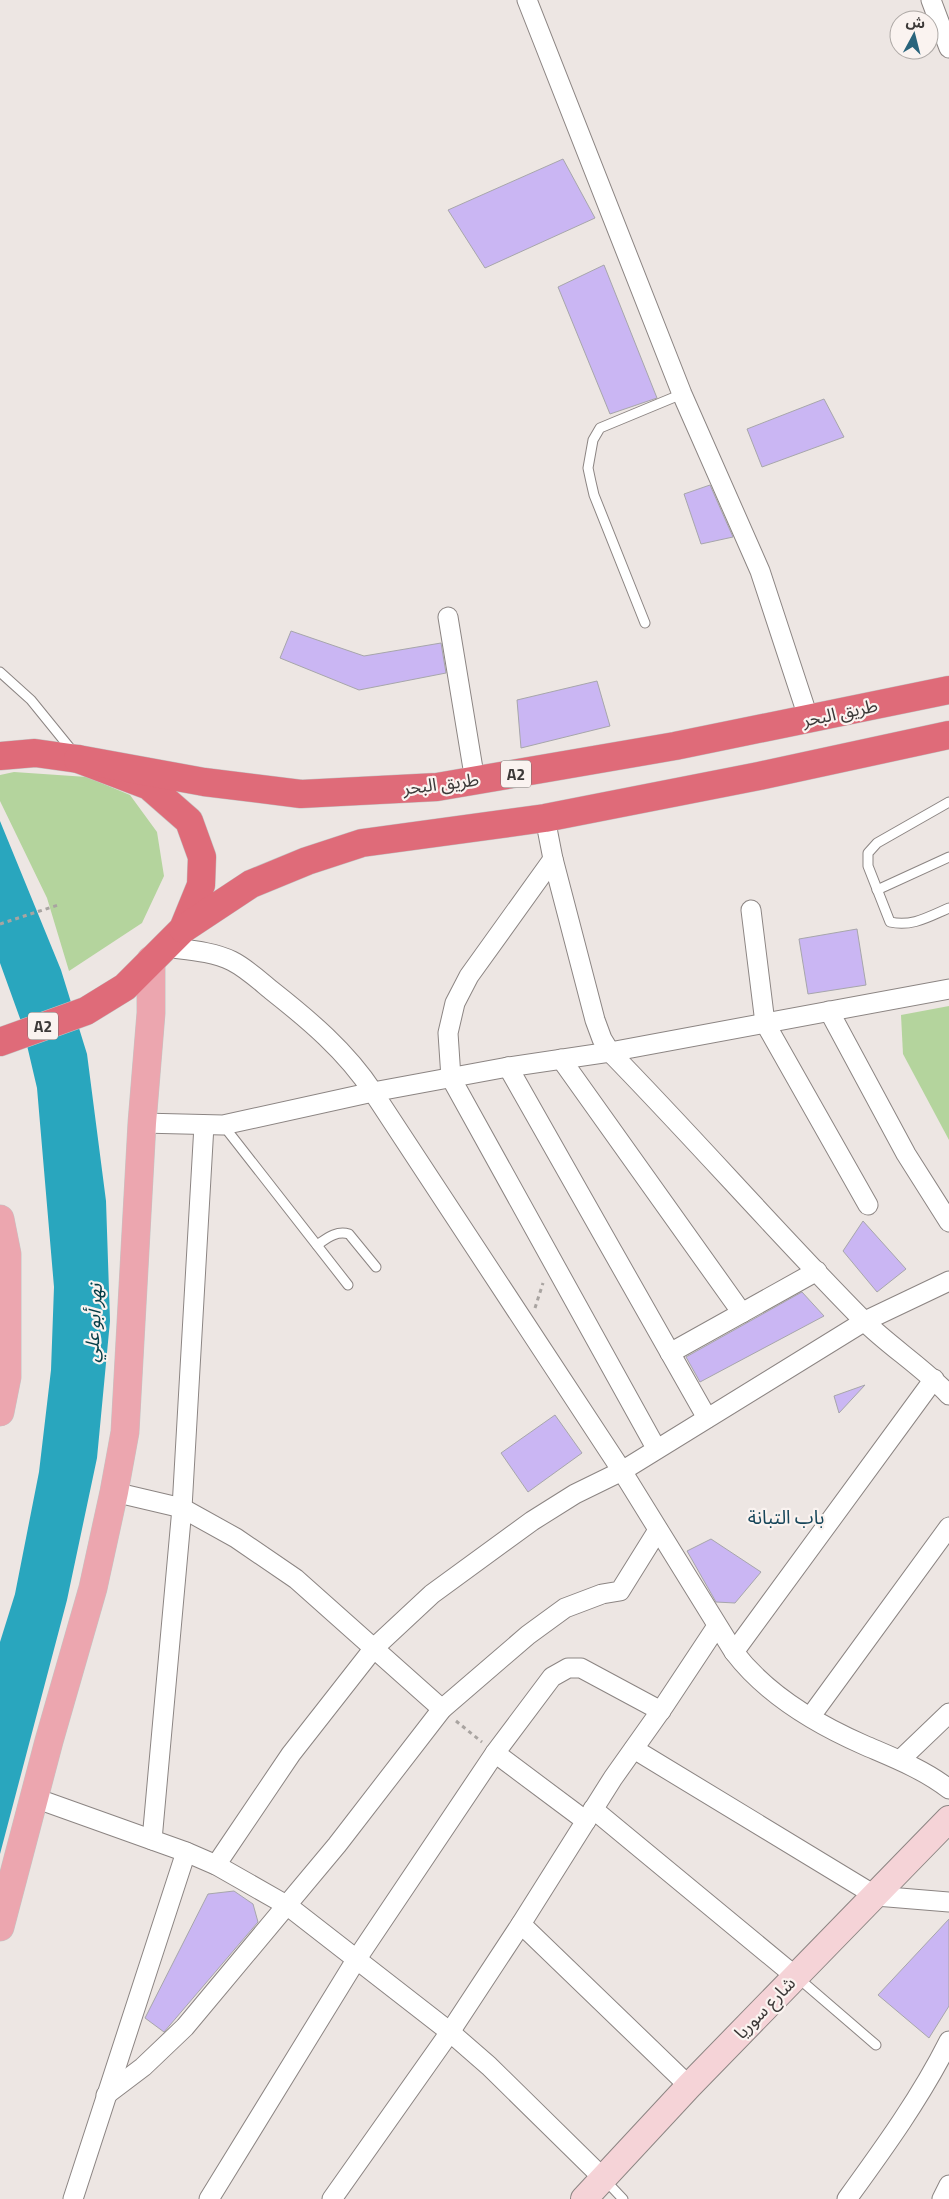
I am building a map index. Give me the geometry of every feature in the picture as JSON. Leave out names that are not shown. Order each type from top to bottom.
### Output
[{"type":"highway","name":"طريق البحر","points":[[78,759],[204,782],[301,794],[438,787],[675,746],[810,720],[949,690]]},
{"type":"highway","name":"A2","points":[[0,1042],[86,1011],[125,987],[166,945],[251,884],[307,861],[362,843],[545,818],[759,776],[949,734]]},
{"type":"highway","name":"A2","points":[[0,756],[36,753],[78,759],[150,786],[189,822],[202,857],[201,885],[166,945]]},
{"type":"main road","points":[[0,1927],[49,1740],[93,1588],[125,1432],[142,1123],[151,1013],[166,945]]},
{"type":"main road","points":[[0,1219],[7,1254],[6,1377],[0,1412]]},
{"type":"street","points":[[527,0],[682,394],[760,572],[810,720]]},
{"type":"street","points":[[931,0],[949,48]]},
{"type":"street","points":[[448,617],[475,781]]},
{"type":"street","points":[[545,818],[553,859],[598,1030],[610,1052],[689,1133],[865,1322],[934,1379],[949,1395]]},
{"type":"street","points":[[553,859],[469,976],[455,1004],[448,1033],[451,1078],[656,1448]]},
{"type":"street","points":[[751,910],[765,1023],[868,1205]]},
{"type":"street","points":[[166,945],[231,960],[247,970],[303,1016],[350,1059],[622,1471],[717,1626],[748,1671],[762,1684],[830,1729],[922,1770],[949,1789]]},
{"type":"street","points":[[142,1123],[214,1125],[373,1092],[508,1067],[610,1052],[949,990]]},
{"type":"street","points":[[829,1011],[906,1154],[949,1222]]},
{"type":"street","points":[[561,1059],[742,1313]]},
{"type":"street","points":[[508,1067],[707,1418]]},
{"type":"street","points":[[152,1840],[214,1125]]},
{"type":"street","points":[[670,1353],[817,1271]]},
{"type":"street","points":[[216,1865],[291,1754],[374,1648],[432,1594],[532,1521],[575,1494],[622,1471],[656,1448],[865,1322],[949,1281]]},
{"type":"street","points":[[734,1652],[934,1379]]},
{"type":"street","points":[[114,1492],[182,1508],[236,1538],[296,1579],[442,1710]]},
{"type":"street","points":[[811,1716],[949,1528]]},
{"type":"street","points":[[106,2095],[143,2067],[185,2027],[288,1906],[442,1710],[528,1634],[565,1608],[602,1594],[620,1591],[658,1530]]},
{"type":"street","points":[[332,2199],[450,2032],[613,1778],[661,1711],[717,1626]]},
{"type":"street","points":[[209,2199],[356,1960],[496,1753],[552,1677],[568,1668],[581,1668],[661,1711]]},
{"type":"street","points":[[900,1760],[949,1713]]},
{"type":"street","points":[[634,1749],[876,1896],[949,1902]]},
{"type":"street","points":[[496,1753],[590,1815],[796,1976]]},
{"type":"street","points":[[35,1798],[186,1852],[216,1865],[288,1906],[450,2032],[489,2066],[604,2178]]},
{"type":"street","name":"شارع سوريا","points":[[584,2199],[689,2086],[949,1819]]},
{"type":"street","points":[[73,2199],[186,1852]]},
{"type":"street","points":[[521,1924],[689,2086]]},
{"type":"street","points":[[847,2199],[898,2128],[949,2041]]},
{"type":"street","points":[[942,2199],[949,2185]]},
{"type":"lane","points":[[645,623],[594,495],[588,468],[593,440],[600,428],[682,394]]},
{"type":"lane","points":[[0,672],[31,700],[78,759]]},
{"type":"lane","points":[[949,802],[876,843],[868,853],[868,866],[890,922],[902,925],[917,923],[949,908]]},
{"type":"lane","points":[[877,890],[949,857]]},
{"type":"lane","points":[[214,1125],[348,1285]]},
{"type":"lane","points":[[316,1246],[335,1234],[344,1232],[348,1234],[376,1267]]},
{"type":"lane","points":[[796,1976],[876,2045]]},
{"type":"lane","points":[[604,2178],[623,2199]]},
{"type":"path","points":[[0,924],[58,905]]},
{"type":"path","points":[[527,1326],[542,1291],[547,1252]]},
{"type":"path","points":[[442,1710],[496,1753]]},
{"type":"green space","points":[[14,772],[87,777],[130,795],[157,832],[164,876],[142,923],[69,971],[47,898],[0,801],[0,775]]},
{"type":"green space","points":[[949,1006],[949,1140],[903,1054],[901,1015]]},
{"type":"water","name":"نهر أبو علي","points":[[0,821],[61,970],[87,1054],[106,1201],[110,1321],[97,1458],[67,1600],[0,1854],[0,1642],[15,1594],[39,1472],[51,1370],[54,1287],[37,1088],[22,1024],[0,963]]},
{"type":"building","points":[[563,159],[595,218],[485,268],[448,210]]},
{"type":"building","points":[[604,265],[657,398],[610,414],[558,287]]},
{"type":"building","points":[[824,399],[844,437],[762,467],[747,429]]},
{"type":"building","points":[[710,485],[733,537],[701,544],[684,494]]},
{"type":"building","points":[[291,631],[364,656],[441,643],[446,673],[359,690],[280,658]]},
{"type":"building","points":[[597,681],[610,726],[521,748],[517,700]]},
{"type":"building","points":[[857,929],[866,985],[808,994],[799,939]]},
{"type":"building","points":[[863,1221],[906,1269],[877,1292],[843,1251]]},
{"type":"building","points":[[802,1292],[824,1316],[700,1382],[686,1357]]},
{"type":"building","points":[[865,1385],[839,1413],[834,1396]]},
{"type":"building","points":[[555,1415],[582,1453],[528,1492],[501,1453]]},
{"type":"building","points":[[711,1539],[761,1572],[735,1603],[716,1602],[687,1551]]},
{"type":"building","points":[[234,1891],[253,1904],[258,1922],[164,2032],[145,2018],[208,1894]]},
{"type":"building","points":[[949,1919],[949,2006],[929,2038],[878,1995]]},
{"type":"district","name":"باب التبانة","points":[[786,1517]]}]
